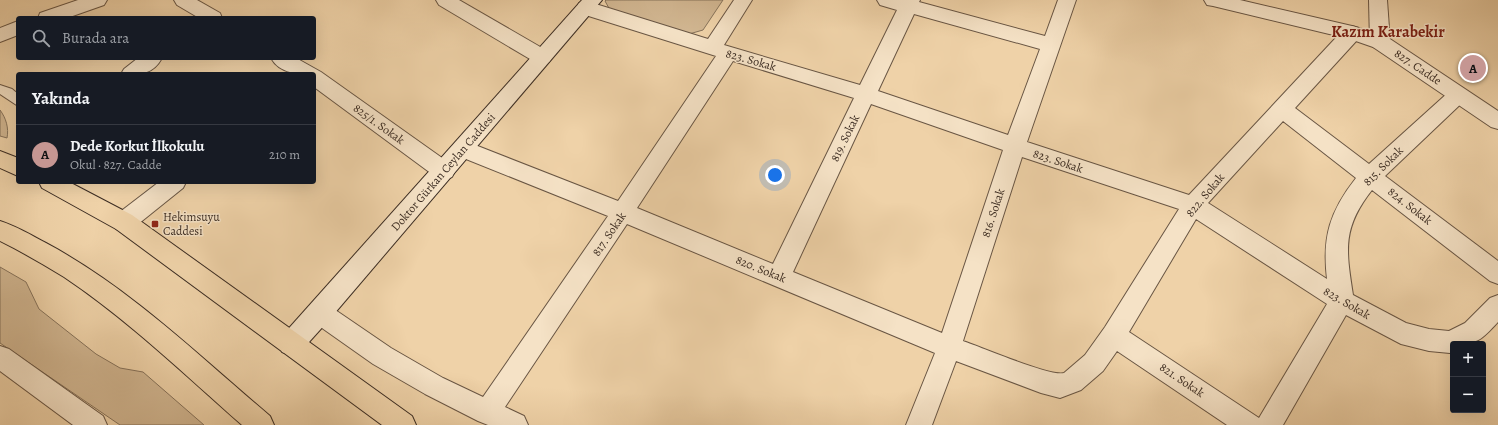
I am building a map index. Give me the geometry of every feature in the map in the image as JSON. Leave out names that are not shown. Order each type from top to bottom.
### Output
[{"type":"main road","points":[[0,159],[16,166]]},
{"type":"main road","points":[[54,184],[124,222],[403,425]]},
{"type":"main road","points":[[0,230],[81,276],[112,298],[261,425]]},
{"type":"street","points":[[53,16],[98,0]]},
{"type":"street","points":[[183,0],[207,16]]},
{"type":"street","points":[[445,0],[542,57]]},
{"type":"street","name":"817. Sokak","points":[[487,412],[624,212],[720,51],[743,0]]},
{"type":"street","points":[[886,0],[910,3],[1052,46]]},
{"type":"street","name":"816. Sokak","points":[[919,425],[949,347],[1015,146],[1052,46],[1067,0]]},
{"type":"street","name":"827. Cadde","points":[[1214,0],[1352,32],[1380,42],[1498,121]]},
{"type":"street","points":[[1378,0],[1380,42]]},
{"type":"street","name":"819. Sokak","points":[[779,276],[910,3]]},
{"type":"street","name":"Doktor Gürkan Ceylan Caddesi","points":[[291,344],[320,313],[542,57],[590,4]]},
{"type":"street","name":"823. Sokak","points":[[590,4],[720,51],[866,94],[1193,206],[1342,301],[1401,333],[1429,340],[1450,342],[1473,331],[1498,306]]},
{"type":"street","points":[[0,35],[16,29]]},
{"type":"street","name":"822. Sokak","points":[[1060,386],[1072,382],[1094,362],[1114,335],[1193,206],[1283,110],[1352,32]]},
{"type":"street","points":[[133,72],[149,60]]},
{"type":"street","points":[[284,60],[305,72]]},
{"type":"street","name":"825/1. Sokak","points":[[316,79],[444,171]]},
{"type":"street","name":"815. Sokak","points":[[1342,301],[1337,264],[1337,239],[1344,213],[1370,176],[1458,95]]},
{"type":"street","name":"824. Sokak","points":[[1283,110],[1498,274]]},
{"type":"street","name":"820. Sokak","points":[[463,149],[624,212],[949,347],[1041,381],[1060,386]]},
{"type":"street","points":[[124,222],[172,184]]},
{"type":"street","points":[[1269,425],[1342,301]]},
{"type":"street","points":[[320,313],[382,356],[434,386],[515,425]]},
{"type":"street","name":"821. Sokak","points":[[1114,335],[1250,425]]},
{"type":"street","points":[[0,357],[94,425]]},
{"type":"lane","points":[[0,89],[8,92],[16,99]]},
{"type":"shaded area","points":[[723,0],[703,30],[689,34],[610,10],[605,1]]},
{"type":"shaded area","points":[[0,110],[4,116],[8,131],[7,138],[0,136]]},
{"type":"shaded area","points":[[0,267],[26,282],[39,309],[96,354],[120,368],[143,372],[204,425],[120,425],[0,343]]},
{"type":"place","name":"Dede Korkut İlkokulu","points":[[1473,68]]},
{"type":"place","name":"Hekimsuyu Caddesi","points":[[155,224]]},
{"type":"district","name":"Kazım Karabekir","points":[[1388,31]]}]
